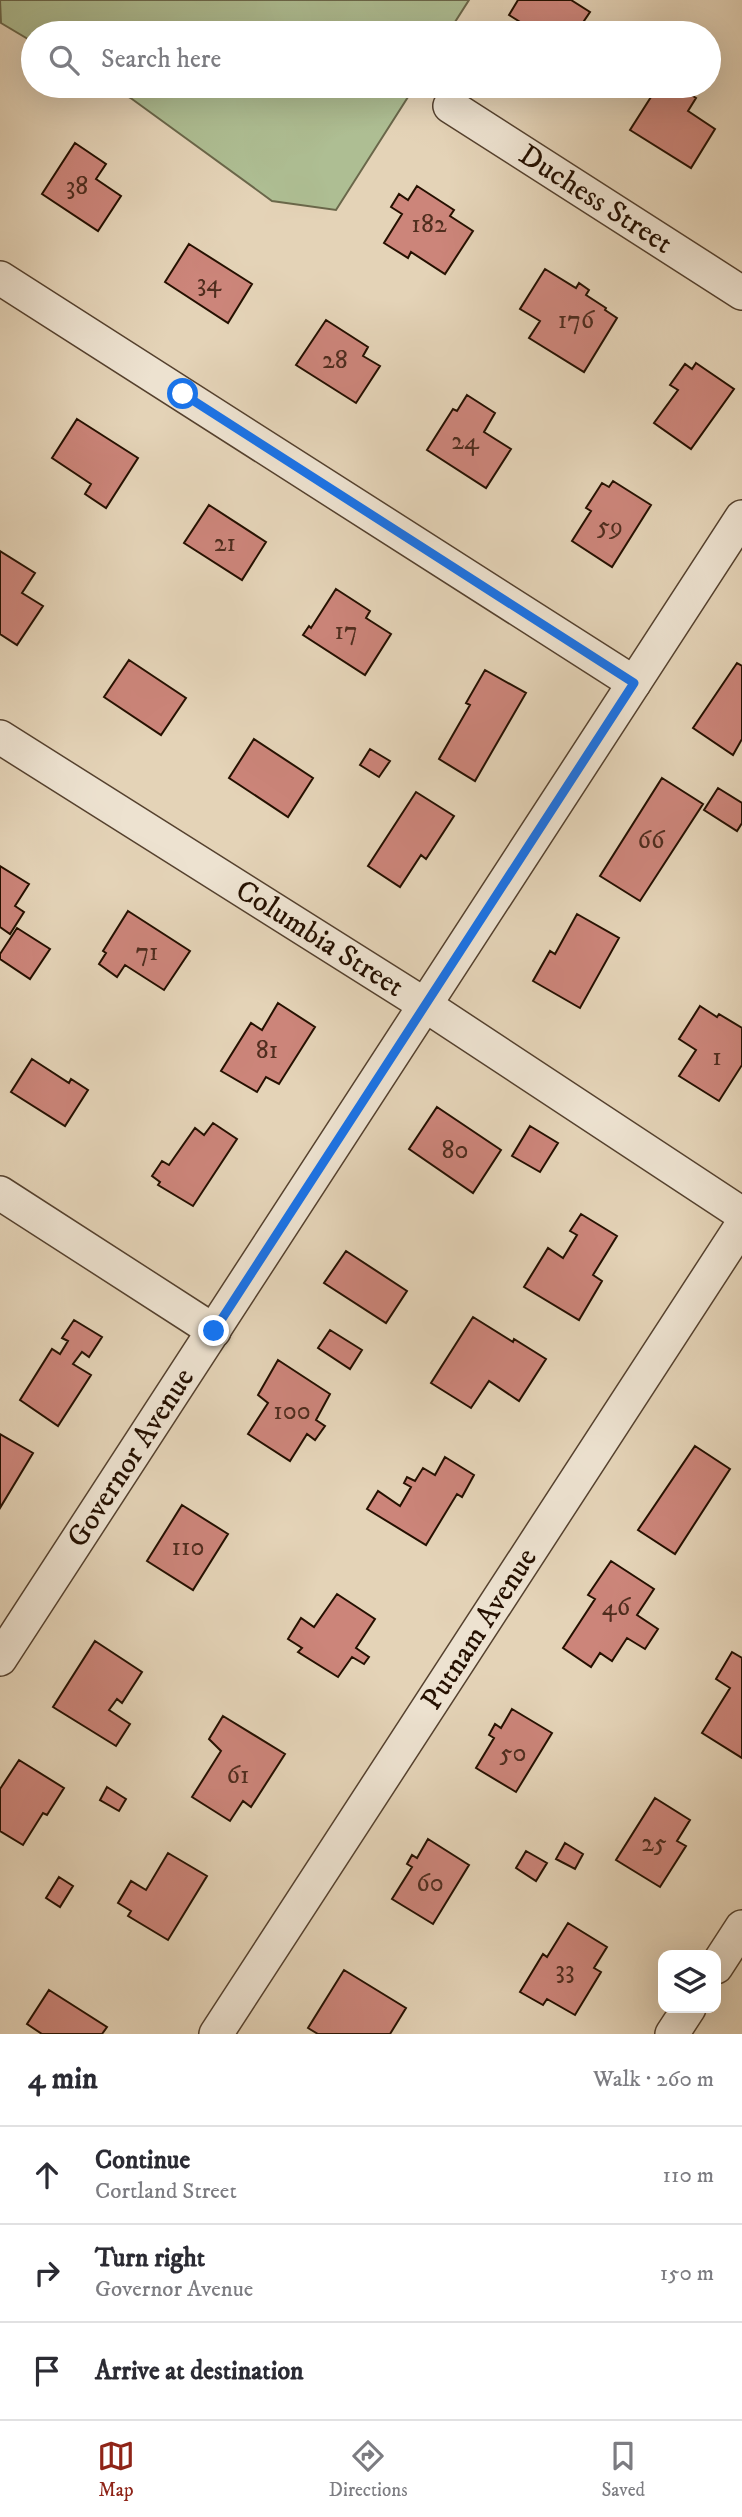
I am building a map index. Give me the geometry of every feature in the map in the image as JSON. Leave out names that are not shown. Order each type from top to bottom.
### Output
[{"type":"street","name":"Duchess Street","points":[[450,106],[742,293]]},
{"type":"street","points":[[0,278],[634,683]]},
{"type":"street","name":"Governor Avenue","points":[[2,1652],[214,1331],[742,517]]},
{"type":"street","name":"Columbia Street","points":[[0,737],[425,1005],[742,1214]]},
{"type":"street","points":[[0,1193],[214,1331]]},
{"type":"street","name":"Putnam Avenue","points":[[216,2034],[742,1224]]},
{"type":"street","points":[[721,1959],[742,1927]]},
{"type":"street","points":[[672,2034],[686,2013]]},
{"type":"green space","points":[[0,0],[469,0],[456,21],[21,21],[21,35],[1,23]]},
{"type":"green space","points":[[407,98],[336,210],[272,201],[132,99]]},
{"type":"building","points":[[518,0],[571,0],[590,12],[584,21],[519,21],[509,15]]},
{"type":"building","points":[[650,98],[696,98],[688,111],[715,129],[691,168],[630,130]]},
{"type":"building","points":[[75,143],[106,164],[96,179],[121,196],[98,231],[42,194]]},
{"type":"building","points":[[417,186],[454,210],[450,216],[473,231],[445,274],[411,252],[408,258],[384,243],[402,214],[391,207],[399,194],[408,200]]},
{"type":"building","points":[[189,244],[252,284],[228,323],[165,282]]},
{"type":"building","points":[[545,269],[576,288],[579,283],[589,290],[586,295],[617,318],[584,372],[529,338],[540,321],[520,309]]},
{"type":"building","points":[[326,320],[368,347],[363,356],[380,366],[356,403],[296,365]]},
{"type":"building","points":[[696,363],[734,389],[691,449],[654,423],[678,390],[670,385],[685,364],[692,369]]},
{"type":"building","points":[[467,395],[495,413],[484,432],[511,449],[486,488],[427,450],[453,409],[457,411]]},
{"type":"building","points":[[77,419],[138,458],[106,508],[85,494],[91,484],[52,458]]},
{"type":"building","points":[[613,481],[651,505],[612,567],[572,541],[591,511],[586,508],[602,483],[609,487]]},
{"type":"building","points":[[209,505],[266,542],[242,580],[184,543]]},
{"type":"building","points":[[0,551],[35,573],[22,593],[43,606],[17,645],[0,634]]},
{"type":"building","points":[[336,589],[370,611],[366,618],[391,634],[365,675],[303,635],[309,626],[311,628]]},
{"type":"building","points":[[129,660],[186,698],[161,735],[104,697]]},
{"type":"building","points":[[737,663],[742,666],[742,739],[733,755],[693,728]]},
{"type":"building","points":[[485,670],[526,693],[475,781],[439,759],[470,705],[466,703]]},
{"type":"building","points":[[254,739],[313,778],[288,817],[229,778]]},
{"type":"building","points":[[370,749],[390,761],[379,777],[360,765]]},
{"type":"building","points":[[662,778],[703,804],[640,901],[600,876]]},
{"type":"building","points":[[718,788],[742,803],[742,823],[737,831],[704,810]]},
{"type":"building","points":[[416,792],[454,816],[426,859],[421,855],[400,887],[368,866]]},
{"type":"building","points":[[0,866],[29,884],[15,906],[24,912],[10,934],[0,927]]},
{"type":"building","points":[[128,911],[190,951],[164,990],[125,965],[117,977],[99,964],[106,953],[103,951]]},
{"type":"building","points":[[577,914],[619,938],[580,1008],[533,981],[550,951],[555,954]]},
{"type":"building","points":[[17,928],[50,949],[30,979],[0,959],[0,954]]},
{"type":"building","points":[[278,1003],[315,1027],[279,1084],[266,1077],[257,1092],[221,1071],[251,1023],[262,1030]]},
{"type":"building","points":[[700,1006],[742,1028],[742,1065],[719,1101],[679,1076],[696,1050],[679,1039]]},
{"type":"building","points":[[32,1059],[69,1083],[71,1079],[88,1090],[65,1126],[11,1092]]},
{"type":"building","points":[[437,1107],[501,1150],[473,1193],[409,1149]]},
{"type":"building","points":[[213,1123],[237,1139],[193,1206],[158,1185],[160,1182],[152,1176],[162,1161],[169,1165],[195,1128],[204,1135]]},
{"type":"building","points":[[530,1126],[558,1143],[540,1172],[512,1156]]},
{"type":"building","points":[[581,1214],[617,1236],[593,1275],[602,1281],[579,1320],[524,1287],[548,1248],[563,1258],[577,1235],[570,1231]]},
{"type":"building","points":[[346,1251],[407,1291],[386,1323],[324,1283]]},
{"type":"building","points":[[473,1317],[546,1359],[519,1401],[489,1381],[471,1408],[431,1383]]},
{"type":"building","points":[[74,1320],[102,1337],[89,1357],[82,1352],[73,1364],[91,1375],[58,1426],[20,1400],[52,1349],[60,1354],[68,1341],[62,1338]]},
{"type":"building","points":[[330,1330],[362,1350],[350,1369],[318,1348]]},
{"type":"building","points":[[278,1360],[330,1394],[316,1420],[325,1426],[315,1440],[307,1434],[290,1461],[248,1434],[268,1403],[258,1395]]},
{"type":"building","points":[[0,1434],[33,1453],[0,1508]]},
{"type":"building","points":[[695,1446],[730,1469],[675,1554],[638,1530]]},
{"type":"building","points":[[445,1457],[474,1475],[462,1497],[457,1494],[426,1545],[367,1509],[378,1491],[400,1506],[411,1487],[404,1483],[407,1477],[415,1481],[423,1468],[435,1475]]},
{"type":"building","points":[[182,1505],[228,1534],[193,1590],[147,1561]]},
{"type":"building","points":[[611,1561],[654,1589],[637,1615],[658,1629],[645,1649],[627,1638],[612,1661],[600,1653],[591,1667],[563,1648],[595,1599],[588,1595]]},
{"type":"building","points":[[337,1594],[375,1619],[356,1648],[369,1657],[364,1664],[352,1657],[338,1677],[298,1652],[302,1648],[288,1639],[301,1618],[314,1627]]},
{"type":"building","points":[[95,1641],[142,1672],[122,1703],[117,1699],[109,1710],[130,1724],[116,1746],[53,1707]]},
{"type":"building","points":[[732,1652],[742,1658],[742,1758],[702,1733],[730,1688],[716,1679]]},
{"type":"building","points":[[512,1709],[552,1733],[516,1792],[476,1768],[494,1738],[489,1735],[495,1724],[501,1728]]},
{"type":"building","points":[[223,1716],[285,1754],[251,1807],[243,1801],[230,1821],[192,1797],[221,1751],[209,1739]]},
{"type":"building","points":[[19,1760],[64,1788],[47,1815],[43,1813],[23,1845],[0,1831],[0,1789]]},
{"type":"building","points":[[107,1787],[126,1799],[119,1811],[100,1800]]},
{"type":"building","points":[[655,1798],[690,1820],[677,1841],[686,1846],[660,1887],[616,1860]]},
{"type":"building","points":[[428,1839],[469,1865],[433,1924],[392,1899],[412,1867],[407,1864],[412,1855],[417,1858]]},
{"type":"building","points":[[565,1843],[583,1854],[575,1869],[556,1859]]},
{"type":"building","points":[[526,1851],[547,1863],[536,1881],[516,1868]]},
{"type":"building","points":[[168,1853],[207,1876],[168,1940],[128,1916],[131,1911],[118,1903],[131,1881],[146,1890]]},
{"type":"building","points":[[59,1877],[73,1886],[60,1907],[46,1898]]},
{"type":"building","points":[[568,1923],[607,1947],[594,1968],[601,1972],[575,2015],[547,1999],[543,2005],[520,1992],[543,1954],[547,1957]]},
{"type":"building","points":[[344,1970],[406,2008],[390,2034],[318,2034],[308,2028]]},
{"type":"building","points":[[49,1990],[107,2027],[102,2034],[42,2034],[27,2024]]},
{"type":"route","points":[[183,394],[634,683],[214,1331]]}]
